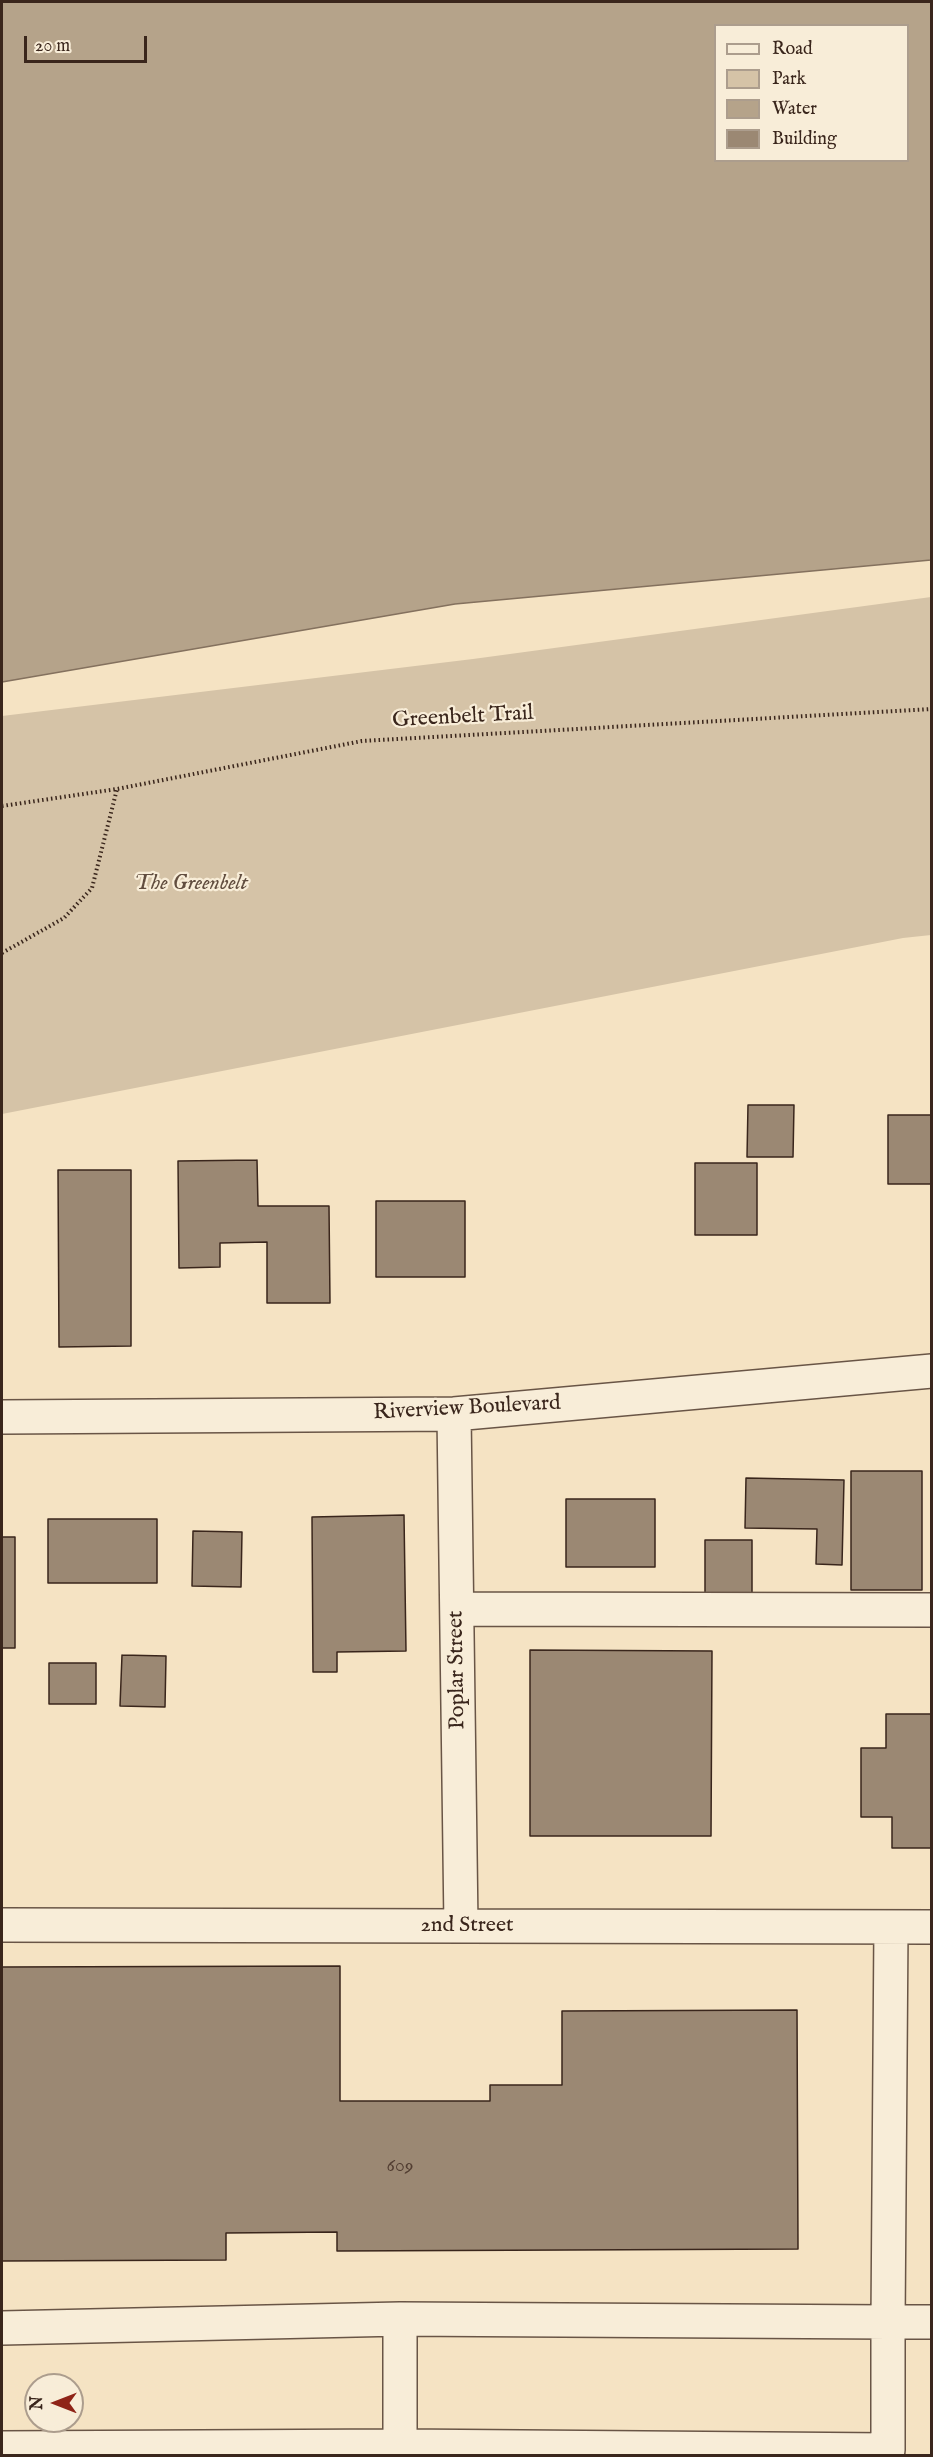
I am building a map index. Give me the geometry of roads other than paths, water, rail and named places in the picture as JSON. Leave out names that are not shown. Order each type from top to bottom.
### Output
[{"type":"street","name":"Riverview Boulevard","points":[[2,1417],[454,1414],[932,1371]]},
{"type":"street","name":"Poplar Street","points":[[454,1414],[461,1926]]},
{"type":"street","points":[[457,1609],[932,1610]]},
{"type":"street","name":"2nd Street","points":[[2,1925],[932,1927]]},
{"type":"street","points":[[2,2448],[400,2451],[888,2450],[891,1927]]},
{"type":"street","points":[[400,2319],[400,2451]]},
{"type":"street","points":[[2,2328],[400,2319],[932,2322]]},
{"type":"water","points":[[2,2],[931,2],[931,560],[455,604],[2,682]]},
{"type":"park label","name":"The Greenbelt","points":[[191,884]]}]
